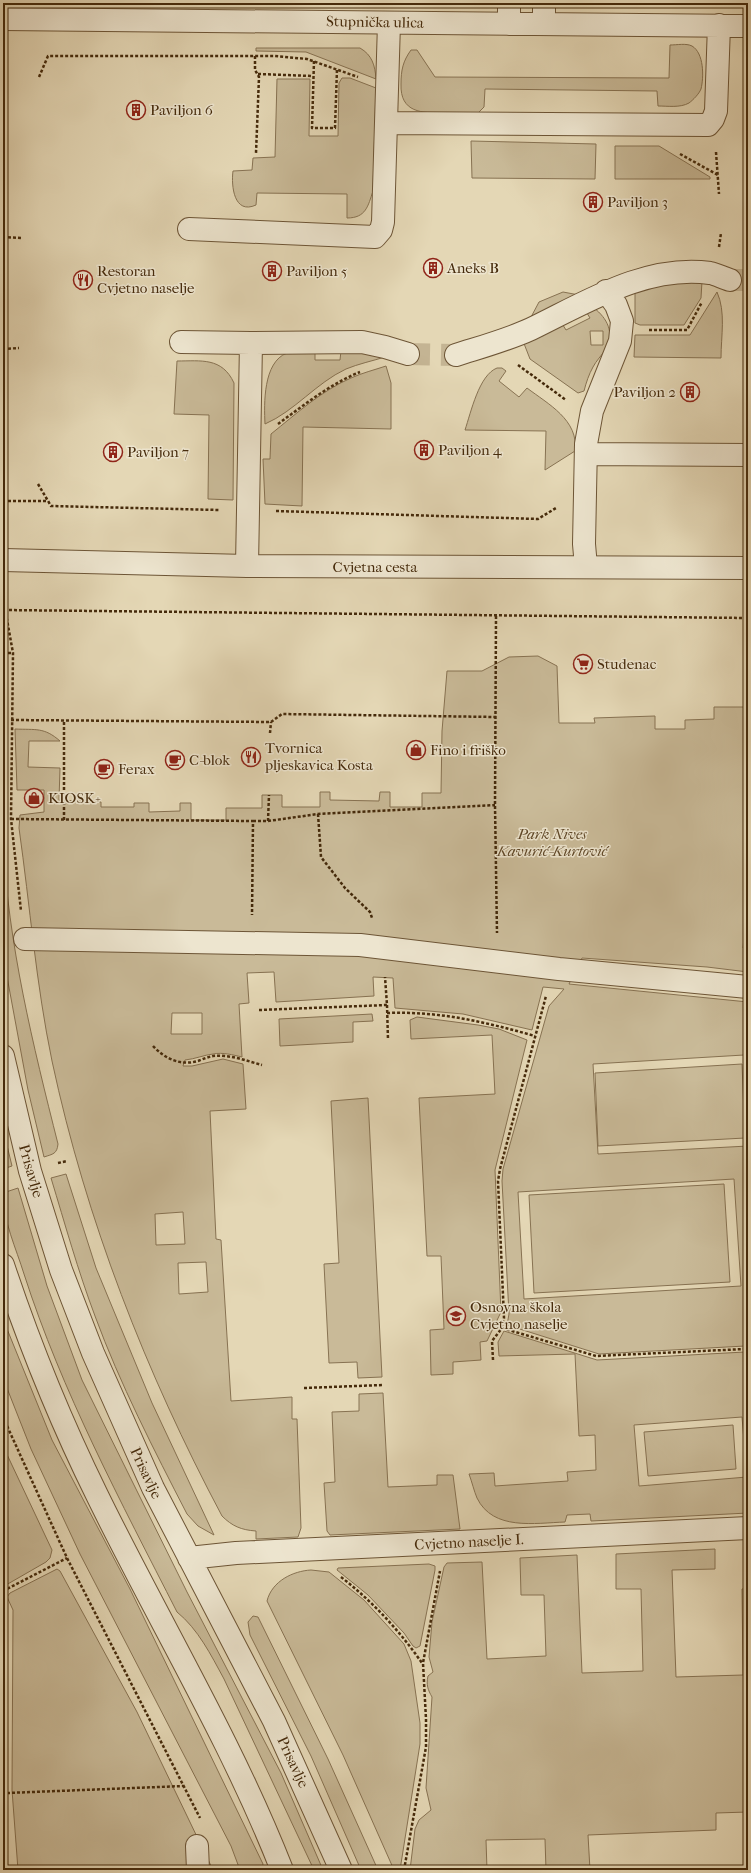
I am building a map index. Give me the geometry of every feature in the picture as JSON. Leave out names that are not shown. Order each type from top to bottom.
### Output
[{"type":"street","name":"Stupnička ulica","points":[[3,19],[389,23],[509,13],[544,13],[748,26]]},
{"type":"street","points":[[189,229],[375,237],[382,230],[389,23]]},
{"type":"street","points":[[386,123],[708,125],[713,119],[716,110],[719,25]]},
{"type":"street","points":[[456,355],[489,345],[530,329],[606,292],[651,277],[684,273],[710,273],[723,277]]},
{"type":"street","points":[[586,567],[586,454],[590,418],[620,342],[622,321],[616,305],[606,292]]},
{"type":"street","points":[[181,342],[251,344],[362,342],[404,353]]},
{"type":"street","points":[[247,566],[251,344]]},
{"type":"street","points":[[586,454],[748,455]]},
{"type":"street","name":"Cvjetna cesta","points":[[3,560],[247,566],[748,568]]},
{"type":"street","points":[[24,940],[360,945],[560,969],[748,987]]},
{"type":"street","name":"Prisavlje","points":[[3,1056],[30,1171],[61,1270],[76,1312],[138,1456],[189,1558],[274,1720],[342,1870]]},
{"type":"street","points":[[3,1265],[28,1336],[96,1494],[242,1778],[282,1870]]},
{"type":"street","name":"Cvjetno naselje I.","points":[[189,1558],[236,1553],[748,1528]]},
{"type":"street","points":[[197,1846],[198,1870]]},
{"type":"path","points":[[39,77],[48,56],[296,57],[314,61],[387,87]]},
{"type":"path","points":[[255,56],[255,70],[259,76],[256,153]]},
{"type":"path","points":[[314,61],[312,128],[335,128],[337,70]]},
{"type":"path","points":[[257,74],[313,76]]},
{"type":"path","points":[[713,119],[719,194]]},
{"type":"path","points":[[3,237],[22,238]]},
{"type":"path","points":[[621,330],[687,330],[723,277]]},
{"type":"path","points":[[489,345],[590,418]]},
{"type":"path","points":[[3,349],[19,348]]},
{"type":"path","points":[[249,446],[317,395],[347,377],[404,353]]},
{"type":"path","points":[[38,484],[51,506],[248,510],[538,519],[556,508],[585,507]]},
{"type":"path","points":[[3,501],[49,501]]},
{"type":"path","points":[[4,603],[4,610],[13,653],[11,819],[24,940]]},
{"type":"path","points":[[4,610],[748,618]]},
{"type":"path","points":[[496,616],[497,717],[495,805],[498,962]]},
{"type":"path","points":[[3,653],[13,653]]},
{"type":"path","points":[[11,720],[271,722],[282,714],[497,717]]},
{"type":"path","points":[[64,720],[64,820]]},
{"type":"path","points":[[270,733],[271,722]]},
{"type":"path","points":[[268,821],[269,795]]},
{"type":"path","points":[[11,819],[268,821],[318,814],[495,805]]},
{"type":"path","points":[[318,814],[321,857],[345,888],[370,912],[383,948],[388,1040]]},
{"type":"path","points":[[251,943],[253,821]]},
{"type":"path","points":[[493,1360],[492,1341],[502,1328],[504,1318],[498,1182],[500,1168],[546,995],[560,969]]},
{"type":"path","points":[[259,1010],[386,1005]]},
{"type":"path","points":[[387,1013],[433,1014],[474,1020],[535,1036]]},
{"type":"path","points":[[153,1046],[159,1052],[171,1059],[181,1062],[189,1062],[212,1056],[221,1056],[262,1064]]},
{"type":"path","points":[[502,1328],[596,1356],[745,1349]]},
{"type":"path","points":[[304,1388],[383,1385]]},
{"type":"path","points":[[3,1417],[67,1558],[202,1824]]},
{"type":"path","points":[[3,1591],[67,1558]]},
{"type":"path","points":[[404,1870],[426,1747],[423,1663],[441,1567]]},
{"type":"path","points":[[339,1576],[364,1595],[402,1635],[423,1663]]},
{"type":"path","points":[[7,1793],[184,1786]]},
{"type":"green space","points":[[670,45],[690,45],[696,49],[701,60],[703,78],[701,89],[691,102],[682,106],[658,106],[657,91],[485,89],[484,107],[478,113],[428,113],[408,106],[404,101],[402,94],[402,70],[404,62],[411,50],[417,50],[435,77],[669,78]]},
{"type":"green space","points":[[256,48],[360,48],[370,57],[375,69],[376,79],[306,52],[256,51]]},
{"type":"green space","points":[[342,78],[350,78],[376,88],[373,191],[370,202],[365,210],[358,216],[347,218],[347,194],[257,193],[256,205],[249,207],[243,206],[239,203],[234,191],[233,171],[252,170],[253,158],[275,157],[277,79],[310,79],[309,136],[338,136],[339,83]]},
{"type":"green space","points":[[471,141],[596,144],[595,179],[472,178]]},
{"type":"green space","points":[[615,146],[659,146],[710,177],[710,179],[615,179]]},
{"type":"green space","points":[[702,281],[701,298],[684,325],[640,325],[635,323],[635,289],[656,282]]},
{"type":"green space","points":[[563,292],[579,295],[530,319],[539,302]]},
{"type":"green space","points":[[717,292],[720,300],[722,316],[721,358],[634,357],[635,335],[690,335]]},
{"type":"green space","points":[[594,308],[603,316],[610,332],[610,337],[606,349],[592,370],[584,391],[578,393],[530,359],[523,341],[561,322],[566,330],[590,318],[585,310]],"holes":[[[590,331],[603,331],[603,345],[591,345]]]},
{"type":"green space","points":[[315,351],[315,360],[340,360],[341,351],[371,351],[385,357],[351,367],[335,375],[286,412],[265,424],[265,395],[269,374],[273,365],[279,358],[290,352]]},
{"type":"green space","points":[[177,361],[210,362],[223,369],[234,383],[233,500],[208,499],[209,415],[174,414]]},
{"type":"green space","points":[[386,366],[391,383],[391,429],[303,427],[302,506],[265,504],[263,459],[270,459],[271,434],[329,389],[355,376]]},
{"type":"green space","points":[[497,368],[502,368],[506,371],[499,381],[519,397],[527,388],[560,414],[572,430],[575,440],[575,451],[545,470],[546,431],[465,430],[476,395],[485,378]]},
{"type":"green space","name":"Park Nives Kavurić-Kurtović","points":[[538,656],[557,666],[559,723],[595,723],[594,718],[655,716],[655,729],[685,729],[685,720],[714,719],[714,707],[746,707],[745,720],[748,720],[748,895],[743,948],[748,949],[748,972],[707,967],[582,958],[569,984],[748,1002],[748,1130],[744,1055],[593,1064],[598,1154],[748,1146],[748,1341],[745,1341],[745,1346],[599,1354],[507,1325],[509,1314],[502,1181],[503,1169],[549,1006],[564,989],[543,987],[532,1030],[463,1014],[395,1008],[393,978],[373,977],[374,996],[276,1002],[274,972],[247,973],[249,1003],[239,1004],[242,1057],[217,1053],[185,1060],[183,1066],[192,1066],[223,1059],[243,1064],[246,1109],[210,1111],[216,1239],[221,1240],[231,1401],[292,1397],[292,1419],[297,1419],[301,1528],[298,1537],[256,1539],[256,1531],[237,1527],[222,1516],[194,1462],[168,1407],[121,1294],[82,1179],[66,1120],[46,1032],[37,974],[19,828],[20,815],[44,812],[44,790],[17,790],[15,729],[44,731],[60,741],[29,741],[28,767],[60,768],[59,800],[101,802],[101,807],[134,807],[134,803],[149,803],[149,812],[180,811],[180,803],[191,803],[191,820],[226,820],[226,808],[262,808],[262,795],[282,795],[282,807],[320,807],[320,792],[330,792],[330,800],[379,801],[380,792],[390,792],[390,807],[422,807],[422,793],[441,793],[442,731],[447,671],[482,671],[509,657]],"holes":[[[172,1013],[202,1013],[202,1034],[171,1034]],[[734,1179],[741,1286],[524,1299],[518,1192]],[[183,1212],[185,1244],[156,1245],[155,1214]],[[206,1262],[208,1292],[179,1294],[178,1263]]]},
{"type":"green space","points":[[3,841],[10,918],[16,956],[31,1032],[58,1144],[57,1150],[54,1153],[44,1157],[28,1090],[3,955]]},
{"type":"green space","points":[[372,1014],[373,1021],[353,1022],[353,1042],[280,1046],[279,1019]]},
{"type":"green space","points":[[417,1017],[499,1029],[527,1040],[495,1170],[501,1312],[487,1341],[480,1342],[481,1360],[453,1362],[453,1374],[431,1375],[430,1330],[444,1329],[441,1256],[427,1256],[419,1098],[495,1094],[492,1035],[411,1039],[410,1020]]},
{"type":"green space","points":[[742,1064],[745,1138],[598,1146],[595,1073]]},
{"type":"green space","points":[[368,1098],[382,1377],[358,1378],[357,1362],[329,1363],[324,1264],[339,1263],[331,1101]]},
{"type":"green space","points":[[3,1129],[12,1166],[3,1169]]},
{"type":"green space","points":[[66,1174],[96,1268],[152,1403],[214,1535],[198,1526],[187,1514],[162,1466],[115,1367],[83,1282],[51,1178]]},
{"type":"green space","points":[[724,1184],[730,1282],[534,1293],[529,1195]]},
{"type":"green space","points":[[18,1188],[47,1286],[82,1380],[187,1592],[281,1773],[323,1870],[314,1870],[224,1679],[198,1634],[177,1612],[114,1488],[74,1404],[39,1318],[5,1214],[3,1193]]},
{"type":"green space","points":[[3,1319],[52,1440],[130,1589],[263,1864],[262,1870],[240,1870],[231,1846],[80,1554],[31,1449],[3,1378]]},
{"type":"green space","points":[[504,1331],[597,1360],[745,1352],[746,1355],[748,1355],[748,1513],[591,1521],[590,1514],[567,1515],[565,1522],[528,1524],[516,1523],[493,1516],[484,1509],[477,1498],[469,1474],[494,1473],[495,1486],[568,1481],[567,1472],[596,1470],[595,1435],[579,1436],[575,1354],[499,1356],[498,1342]],"holes":[[[742,1417],[747,1477],[639,1486],[634,1425]]]},
{"type":"green space","points":[[383,1393],[388,1487],[437,1485],[437,1475],[453,1475],[460,1529],[330,1535],[327,1531],[324,1483],[335,1482],[332,1412],[359,1411],[359,1394]]},
{"type":"green space","points":[[733,1425],[736,1469],[648,1476],[644,1432]]},
{"type":"green space","points":[[3,1446],[52,1550],[50,1558],[46,1562],[6,1585],[3,1584]]},
{"type":"green space","points":[[715,1549],[715,1569],[672,1570],[676,1677],[743,1675],[742,1589],[748,1588],[748,1812],[716,1813],[716,1830],[588,1835],[590,1870],[546,1870],[545,1839],[486,1840],[487,1870],[410,1870],[415,1829],[419,1820],[431,1810],[426,1788],[432,1697],[428,1690],[427,1682],[428,1676],[433,1672],[429,1657],[432,1622],[444,1567],[447,1563],[482,1562],[487,1659],[546,1656],[544,1595],[521,1595],[520,1558],[577,1555],[582,1673],[643,1671],[641,1589],[616,1589],[616,1554]]},
{"type":"green space","points":[[429,1564],[435,1566],[435,1570],[420,1646],[416,1648],[368,1595],[337,1570],[338,1568]]},
{"type":"green space","points":[[57,1569],[60,1571],[137,1712],[213,1870],[18,1870],[12,1790],[13,1610],[7,1597],[10,1593]]},
{"type":"green space","points":[[311,1570],[329,1572],[364,1600],[404,1644],[411,1661],[420,1723],[420,1744],[400,1870],[394,1870],[343,1755],[267,1601],[273,1588],[284,1578],[297,1572]]},
{"type":"green space","points":[[253,1616],[258,1617],[328,1759],[378,1870],[361,1870],[311,1756],[250,1635],[248,1622]]},
{"type":"tunnel","points":[[730,280],[748,280]]},
{"type":"tunnel","points":[[408,354],[456,355]]},
{"type":"place","name":"Paviljon 6","points":[[136,110]]},
{"type":"place","name":"Paviljon 3","points":[[593,202]]},
{"type":"place","name":"Aneks B","points":[[433,268]]},
{"type":"place","name":"Paviljon 5","points":[[272,271]]},
{"type":"place","name":"Restoran Cvjetno naselje","points":[[83,280]]},
{"type":"place","name":"Paviljon 2","points":[[690,392]]},
{"type":"place","name":"Paviljon 4","points":[[424,450]]},
{"type":"place","name":"Paviljon 7","points":[[113,452]]},
{"type":"place","name":"Studenac","points":[[583,664]]},
{"type":"place","name":"Fino i friško","points":[[416,750]]},
{"type":"place","name":"Tvornica pljeskavica Kosta","points":[[251,757]]},
{"type":"place","name":"C-blok","points":[[175,760]]},
{"type":"place","name":"Ferax","points":[[104,769]]},
{"type":"place","name":"KIOSK+","points":[[34,798]]},
{"type":"place","name":"Osnovna škola Cvjetno naselje","points":[[456,1316]]}]
